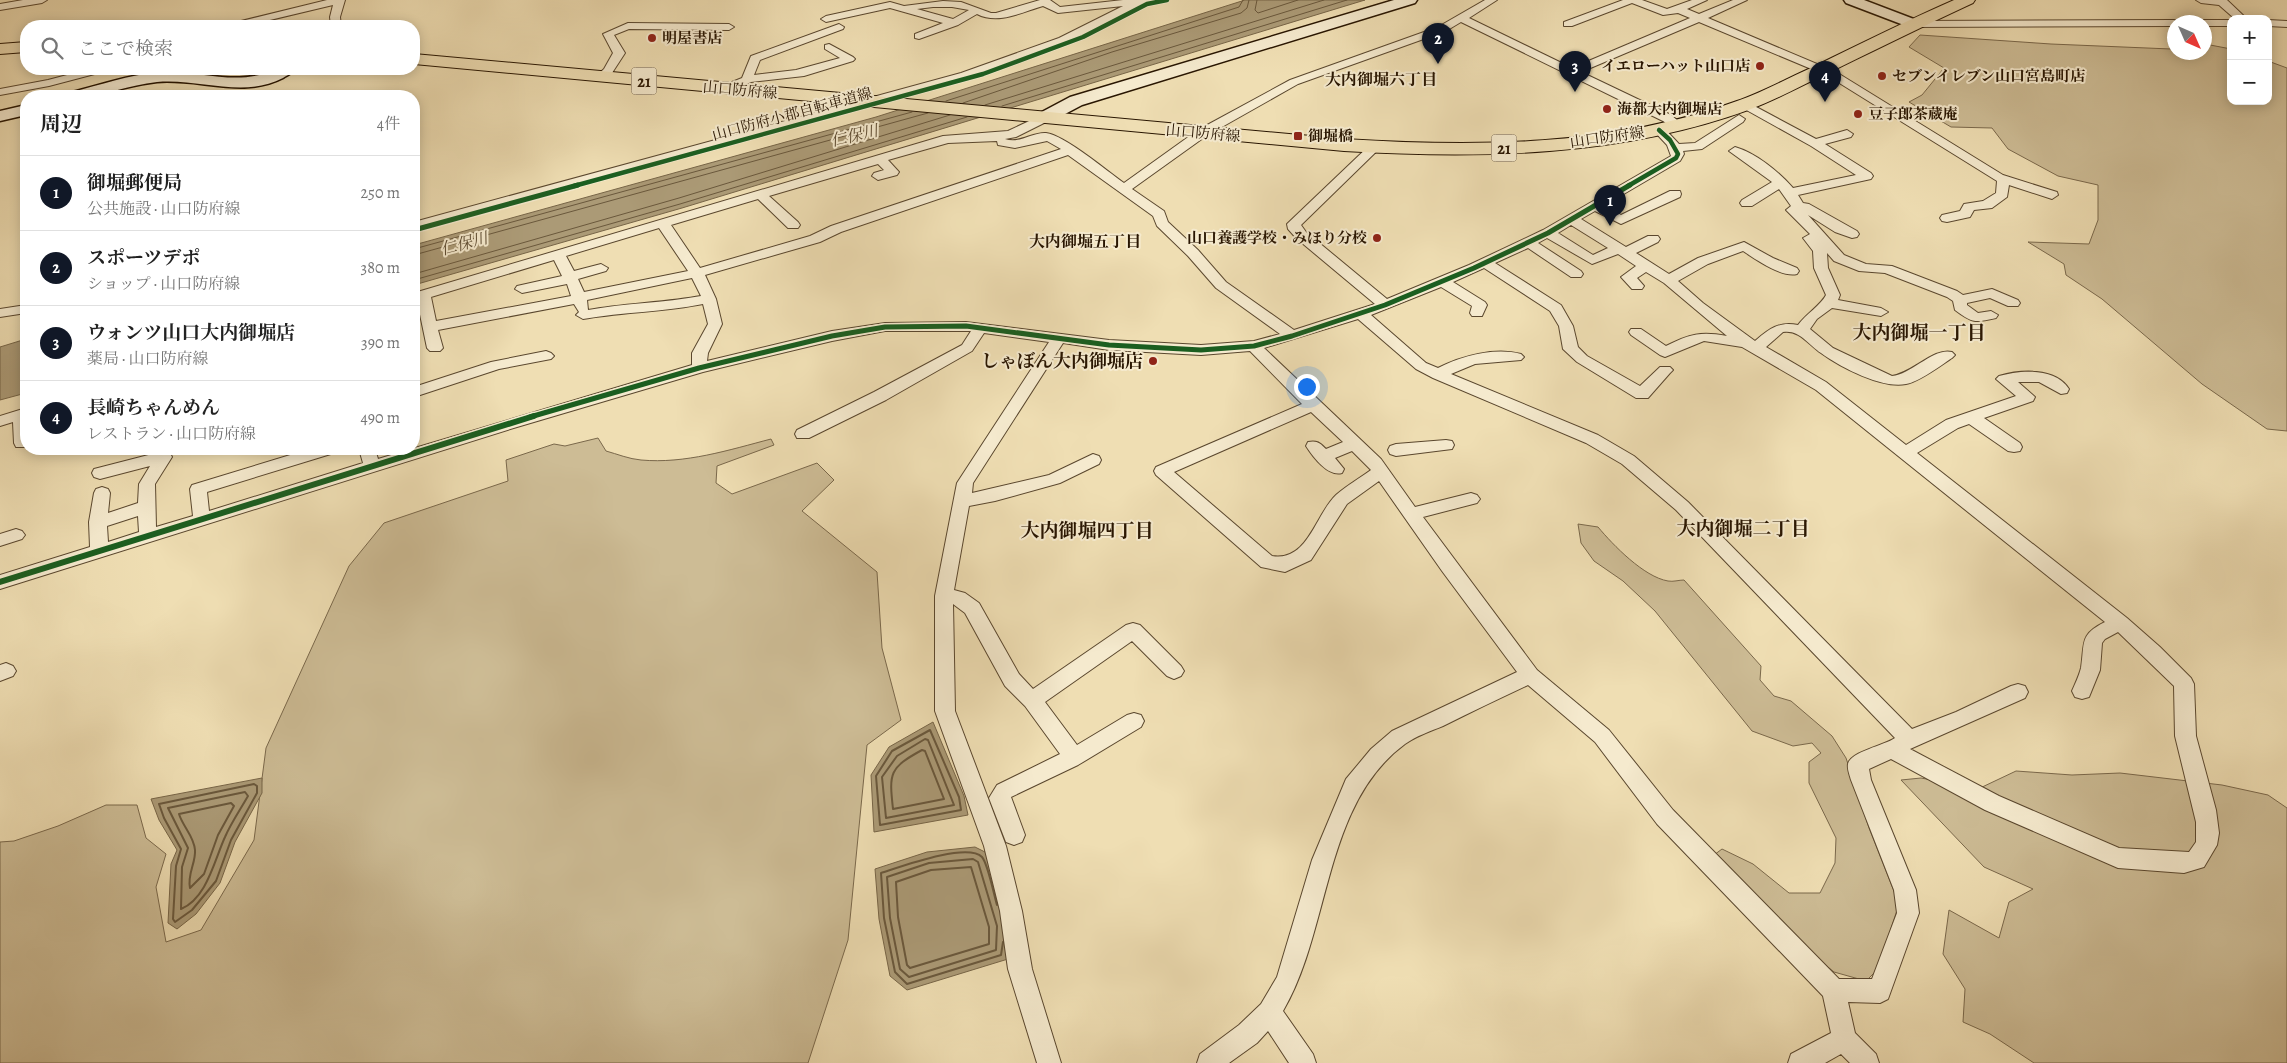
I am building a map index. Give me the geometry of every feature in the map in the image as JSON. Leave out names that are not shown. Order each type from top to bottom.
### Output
[{"type":"main road","name":"山口防府線","points":[[420,61],[1375,148],[1452,149],[1540,146],[1659,130],[1742,112],[1822,69],[1966,0]]},
{"type":"main road","points":[[0,49],[20,47]]},
{"type":"street","points":[[1,8],[42,0]]},
{"type":"street","points":[[258,20],[340,0]]},
{"type":"street","points":[[335,20],[340,0]]},
{"type":"street","points":[[420,224],[965,76],[1078,34],[1138,3],[1150,0]]},
{"type":"street","points":[[420,294],[947,139],[998,137],[1012,134],[1076,101],[1410,0]]},
{"type":"street","points":[[1124,189],[1202,133],[1294,82],[1418,39],[1442,29],[1492,0]]},
{"type":"street","points":[[1568,24],[1632,0],[1667,13],[1702,0]]},
{"type":"street","points":[[1572,72],[1612,53],[1742,0]]},
{"type":"street","points":[[1851,0],[1914,24],[2167,23]]},
{"type":"street","points":[[2201,0],[2222,1],[2238,15]]},
{"type":"street","points":[[902,8],[950,2],[964,3],[989,16],[997,16],[1044,1],[1058,10],[1120,3],[1138,3]]},
{"type":"street","points":[[826,19],[890,5],[954,22]]},
{"type":"street","points":[[1678,9],[1822,69],[2002,180],[2052,195]]},
{"type":"street","points":[[919,36],[954,22],[976,10]]},
{"type":"street","points":[[1461,18],[1678,125]]},
{"type":"street","points":[[2212,23],[2227,23]]},
{"type":"street","points":[[2272,23],[2287,24]]},
{"type":"street","points":[[601,77],[608,71],[619,53],[608,34],[628,26],[729,27]]},
{"type":"street","points":[[746,80],[755,58],[840,27]]},
{"type":"street","points":[[729,89],[738,82],[746,80],[789,75],[849,59],[829,46]]},
{"type":"street","points":[[0,92],[79,75]]},
{"type":"street","points":[[102,90],[159,77],[252,83],[270,79],[277,75]]},
{"type":"street","points":[[0,116],[20,111]]},
{"type":"street","points":[[1676,148],[1698,146],[1742,112],[1815,143],[1867,176],[1784,188],[1747,203]]},
{"type":"street","points":[[420,451],[511,422],[698,368],[832,336],[886,328],[931,325],[980,328],[1109,345],[1167,349],[1218,349],[1254,346],[1292,336],[1385,305],[1548,233],[1676,158],[1678,154],[1676,148],[1669,138],[1659,130]]},
{"type":"street","points":[[1815,143],[1847,134]]},
{"type":"street","points":[[998,137],[1005,144],[1011,145],[1037,137],[1048,136],[1071,150],[1078,158],[1159,214],[1162,223],[1193,253],[1221,285],[1292,336]]},
{"type":"street","points":[[1375,148],[1294,224],[1295,229],[1385,305]]},
{"type":"street","points":[[430,327],[697,273],[815,239],[836,229],[1071,150]]},
{"type":"street","points":[[1735,151],[1759,164],[1784,188],[1798,207],[1797,211],[1804,220],[1839,258],[1864,268],[1887,265],[1952,294],[1960,300],[1992,293],[2013,303]]},
{"type":"street","points":[[878,176],[893,172],[880,159]]},
{"type":"street","points":[[1947,218],[1965,214],[1969,207],[1987,205],[2002,194],[2002,180]]},
{"type":"street","points":[[1595,205],[1621,220],[1675,194]]},
{"type":"street","points":[[761,195],[793,225]]},
{"type":"street","points":[[1802,330],[1812,316],[1829,303],[1833,295],[1821,268],[1822,255],[1795,220],[1794,209],[1804,207],[1840,229],[1852,234]]},
{"type":"street","points":[[1360,313],[1421,366],[1438,375],[1592,439],[1628,460],[1682,506],[1901,744],[1992,803],[2118,858],[2184,863],[2196,860],[2207,844],[2206,817],[2202,793],[2188,750],[2182,708],[2184,684],[2120,623],[1905,451],[1851,412],[1821,386],[1750,345],[1647,264],[1621,251],[1571,219]]},
{"type":"street","points":[[663,224],[697,273],[709,299],[715,324],[700,354],[698,368]]},
{"type":"street","points":[[1548,233],[1595,262],[1653,239]]},
{"type":"street","points":[[1528,242],[1576,274]]},
{"type":"street","points":[[1669,280],[1703,262],[1744,246],[1768,261],[1792,271]]},
{"type":"street","points":[[558,255],[575,286],[583,318],[646,306],[664,307],[709,299]]},
{"type":"street","points":[[1484,262],[1556,308],[1566,326],[1571,349],[1582,360],[1648,397],[1665,370]]},
{"type":"street","points":[[1637,286],[1628,276],[1647,264]]},
{"type":"street","points":[[522,289],[569,278],[600,268]]},
{"type":"street","points":[[1442,281],[1463,299],[1480,304],[1477,313]]},
{"type":"street","points":[[420,300],[430,327],[435,348]]},
{"type":"street","points":[[1960,300],[1960,307],[1975,318],[1991,315]]},
{"type":"street","points":[[1829,303],[1881,312]]},
{"type":"street","points":[[0,313],[20,310]]},
{"type":"street","points":[[1636,332],[1665,352],[1698,338],[1708,337],[1750,345],[1778,329],[1788,327],[1802,330],[1828,352],[1891,380],[1904,380],[1947,355]]},
{"type":"street","points":[[803,434],[880,396],[967,348],[980,328]]},
{"type":"street","points":[[1049,1063],[1020,969],[1011,910],[995,846],[957,739],[945,711],[944,596],[965,483],[1058,339]]},
{"type":"street","points":[[1254,346],[1381,471],[1530,675],[1602,736],[1665,817],[1834,990],[1844,1038],[1867,1063]]},
{"type":"street","points":[[420,390],[496,365],[546,356]]},
{"type":"street","points":[[1438,375],[1450,368],[1483,357],[1516,357]]},
{"type":"street","points":[[1905,451],[1915,448],[1952,424],[2026,398],[2027,396],[2000,377],[2042,377],[2051,379],[2061,389]]},
{"type":"street","points":[[1313,405],[1162,470],[1267,562],[1285,565],[1304,555],[1341,500],[1381,471]]},
{"type":"street","points":[[0,421],[20,415]]},
{"type":"street","points":[[1971,417],[2014,447]]},
{"type":"street","points":[[1325,457],[1353,444]]},
{"type":"street","points":[[1396,450],[1446,446]]},
{"type":"street","points":[[202,519],[198,489],[308,455]]},
{"type":"street","points":[[369,455],[372,467]]},
{"type":"street","points":[[0,582],[409,455]]},
{"type":"street","points":[[100,473],[164,457],[146,484],[148,535]]},
{"type":"street","points":[[961,501],[994,495],[1054,479],[1093,460]]},
{"type":"street","points":[[99,550],[98,522],[102,493]]},
{"type":"street","points":[[1411,514],[1472,499]]},
{"type":"street","points":[[98,522],[146,507]]},
{"type":"street","points":[[944,596],[958,598],[972,608],[1012,680],[1032,700],[1070,764]]},
{"type":"street","points":[[2082,692],[2090,670],[2093,642],[2098,634],[2120,623]]},
{"type":"street","points":[[1032,700],[1134,630],[1174,671]]},
{"type":"street","points":[[1209,1063],[1248,1034],[1269,1012],[1287,982],[1323,860],[1353,785],[1378,755],[1399,737],[1530,675]]},
{"type":"street","points":[[1834,990],[1880,991],[1908,913],[1905,890],[1861,780],[1858,765],[1871,757],[1963,718],[2018,692]]},
{"type":"street","points":[[1014,836],[1000,798],[1004,791],[1070,764],[1134,721]]},
{"type":"street","points":[[1269,1012],[1304,1063]]},
{"type":"street","points":[[1800,1063],[1844,1038]]},
{"type":"shaded area","points":[[1920,35],[2051,44],[2167,49],[2167,60],[2212,60],[2212,45],[2227,48],[2227,105],[2272,105],[2272,62],[2287,68],[2287,431],[2267,429],[2202,384],[2102,299],[2066,275],[2064,264],[2028,242],[2089,244],[2098,220],[2098,185],[2058,176],[2008,149],[1992,128],[1951,127],[1909,102],[1922,95],[1944,68],[1909,47]]},
{"type":"shaded area","points":[[598,438],[606,451],[628,458],[657,461],[707,455],[771,439],[774,445],[717,466],[716,483],[732,494],[817,463],[834,480],[802,511],[877,572],[882,648],[901,720],[867,745],[848,940],[808,1063],[0,1063],[0,842],[14,841],[58,826],[106,805],[137,805],[146,838],[166,854],[156,887],[166,942],[201,930],[254,840],[266,748],[349,566],[384,523],[508,481],[506,460],[554,444],[565,446]]},
{"type":"shaded area","points":[[1578,524],[1598,527],[1620,551],[1649,573],[1668,581],[1684,580],[1761,666],[1760,680],[1774,696],[1791,701],[1832,736],[1846,758],[1869,828],[1899,904],[1878,969],[1866,981],[1834,972],[1802,946],[1714,855],[1722,849],[1753,864],[1789,893],[1820,893],[1835,863],[1836,838],[1809,783],[1809,762],[1821,753],[1812,743],[1793,746],[1752,731],[1655,611],[1623,581],[1594,561],[1581,543]]},
{"type":"shaded area","points":[[2016,771],[2072,775],[2120,773],[2222,785],[2268,795],[2287,808],[2287,1063],[2034,1063],[1990,1034],[1963,1022],[1965,989],[1943,954],[1949,910],[1999,938],[2009,902],[2033,889],[1984,867],[1901,780],[1921,778],[1978,789]]},
{"type":"water","name":"仁保川","points":[[1245,0],[1365,0],[682,208],[420,283],[420,243],[876,117]]},
{"type":"water","points":[[20,341],[20,395],[0,400],[0,347]]},
{"type":"water","points":[[933,722],[964,796],[968,815],[874,832],[871,775],[889,747]]},
{"type":"water","points":[[262,778],[262,793],[235,842],[220,883],[196,914],[177,929],[168,923],[171,864],[177,850],[159,820],[151,799]]},
{"type":"water","points":[[975,847],[987,853],[1008,924],[1008,959],[907,990],[890,976],[879,919],[875,869],[927,852]]},
{"type":"cycle path","name":"山口防府小郡自転車道線","points":[[420,228],[983,74],[1083,37],[1147,4],[1167,0]]},
{"type":"cycle path","points":[[420,451],[699,368],[832,336],[885,327],[966,326],[1109,345],[1201,350],[1254,346],[1292,336],[1385,305],[1474,268],[1548,233],[1676,158],[1678,154],[1675,147],[1659,130]]},
{"type":"cycle path","points":[[0,582],[408,455]]},
{"type":"place","name":"明屋書店","points":[[652,38]]},
{"type":"place","name":"スポーツデポ","points":[[1438,64]]},
{"type":"place","name":"イエローハット山口店","points":[[1760,66]]},
{"type":"place","name":"セブンイレブン山口宮島町店","points":[[1882,76]]},
{"type":"place","name":"ウォンツ山口大内御堀店","points":[[1575,92]]},
{"type":"place","name":"長崎ちゃんめん","points":[[1825,102]]},
{"type":"place","name":"海都大内御堀店","points":[[1607,109]]},
{"type":"place","name":"豆子郎茶蔵庵","points":[[1858,114]]},
{"type":"place","name":"御堀橋","points":[[1298,136]]},
{"type":"place","name":"御堀郵便局","points":[[1610,226]]},
{"type":"place","name":"山口養護学校・みほり分校","points":[[1377,238]]},
{"type":"place","name":"しゃぼん大内御堀店","points":[[1153,361]]},
{"type":"district","name":"大内御堀六丁目","points":[[1381,79]]},
{"type":"district","name":"大内御堀五丁目","points":[[1085,241]]},
{"type":"district","name":"大内御堀一丁目","points":[[1919,332]]},
{"type":"district","name":"大内御堀二丁目","points":[[1743,528]]},
{"type":"district","name":"大内御堀四丁目","points":[[1087,530]]}]
